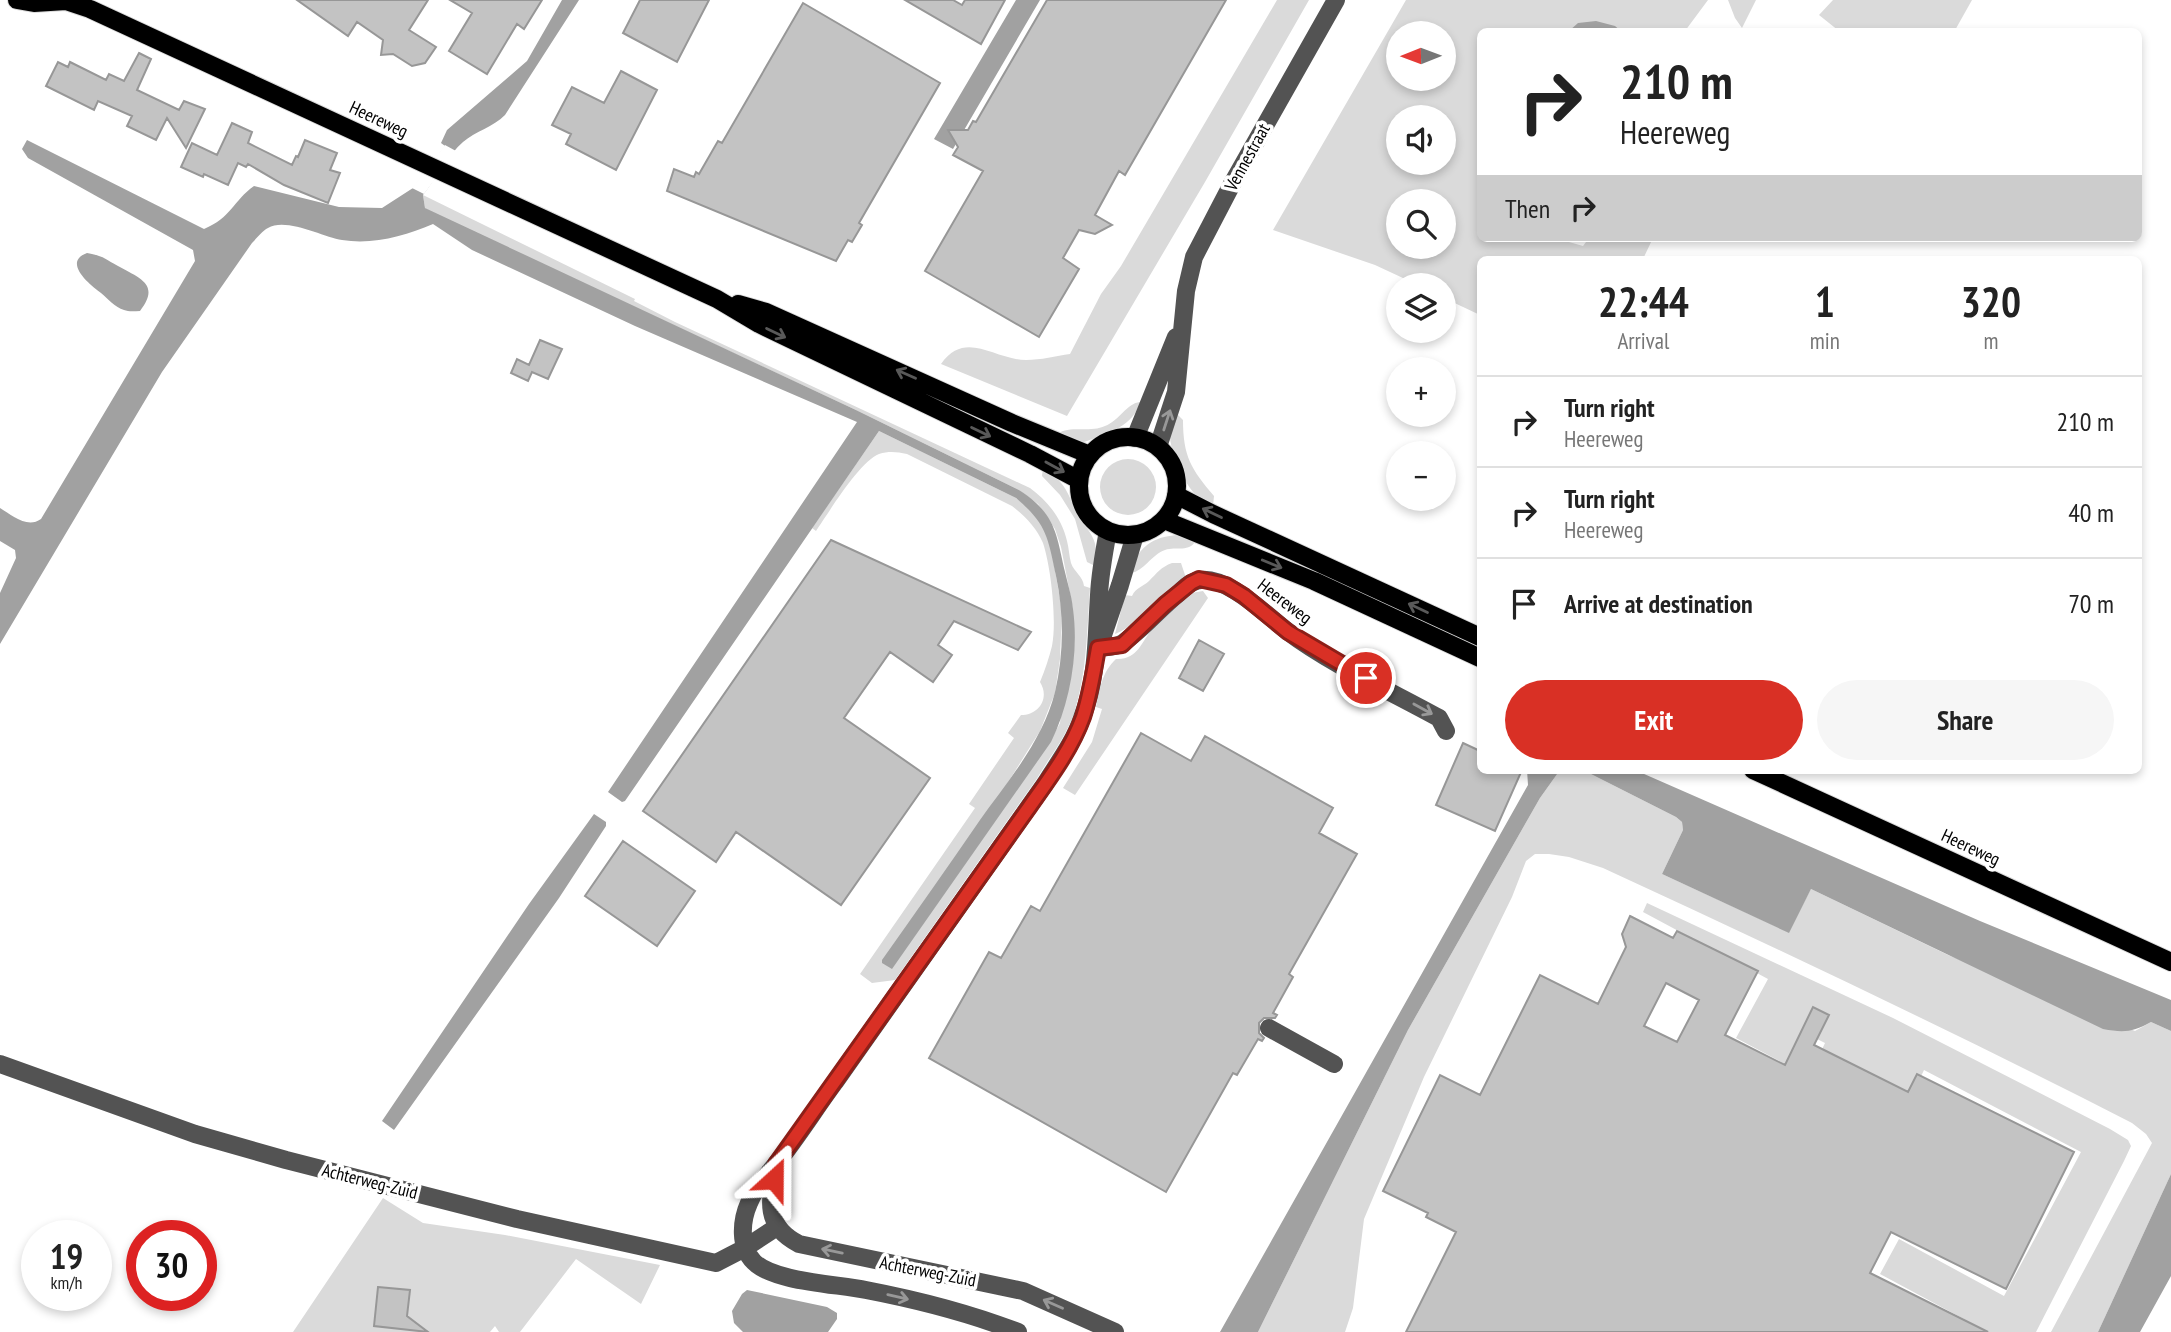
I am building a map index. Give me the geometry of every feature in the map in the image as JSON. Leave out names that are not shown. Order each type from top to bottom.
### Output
[{"type":"main road","name":"Heereweg","points":[[17,0],[34,3],[65,1],[90,9],[717,299],[759,324],[1079,480]]},
{"type":"main road","name":"Heereweg","points":[[717,299],[766,312],[1012,423],[1090,455]]},
{"type":"main road","points":[[1135,438],[1158,447],[1171,464],[1175,474],[1176,495],[1164,520],[1145,532],[1116,534],[1099,525],[1085,510],[1079,491],[1079,480],[1090,455],[1111,440],[1135,438]]},
{"type":"main road","points":[[1176,495],[1477,636]]},
{"type":"main road","name":"Heereweg","points":[[1164,520],[1314,581],[1477,657]]},
{"type":"main road","name":"Heereweg","points":[[1761,774],[2171,962]]},
{"type":"street","name":"Vennestraat","points":[[1158,447],[1176,392],[1186,291],[1194,257],[1336,0]]},
{"type":"street","name":"Vennestraat","points":[[1135,438],[1182,324]]},
{"type":"street","points":[[1098,648],[1099,594],[1108,531]]},
{"type":"street","points":[[745,1248],[742,1234],[747,1206],[754,1191],[776,1164],[1067,750],[1082,719],[1098,648],[1121,585],[1135,534]]},
{"type":"street","name":"Heereweg","points":[[1098,648],[1122,645],[1191,583],[1199,579],[1208,580],[1226,585],[1244,596],[1288,632],[1439,718],[1446,731]]},
{"type":"street","points":[[1269,1028],[1334,1064]]},
{"type":"street","name":"Achterweg-Zuid","points":[[0,1064],[195,1134],[504,1216],[716,1263],[777,1227],[799,1244],[1023,1291],[1115,1332]]},
{"type":"street","points":[[776,1164],[771,1211],[777,1227]]},
{"type":"street","name":"Achterweg-Zuid","points":[[745,1248],[753,1261],[767,1272],[921,1302],[978,1317],[1018,1332]]},
{"type":"shaded area","points":[[562,0],[579,0],[505,115],[463,142],[447,160],[423,195],[425,208],[856,410],[1019,490],[1041,507],[1056,535],[1072,600],[1075,626],[1074,660],[1058,727],[1051,742],[892,969],[882,963],[882,960],[1024,759],[1049,710],[1060,663],[1062,619],[1059,590],[1045,532],[1016,498],[879,431],[622,802],[608,792],[857,422],[635,326],[472,250],[433,224],[400,236],[365,241],[342,240],[284,225],[276,225],[262,233],[252,243],[162,372],[0,644],[0,593],[16,558],[15,550],[0,541],[0,508],[25,522],[41,519],[195,261],[193,250],[28,158],[22,149],[27,140],[204,229],[226,215],[254,186],[339,207],[382,208],[413,188],[445,146],[441,143],[447,130],[527,61]]},
{"type":"shaded area","points":[[1016,0],[1040,0],[953,149],[934,139]]},
{"type":"shaded area","points":[[1277,0],[1309,0],[1067,416],[941,364],[951,354],[970,347],[1026,360],[1070,354],[1101,294],[1121,266]]},
{"type":"shaded area","points":[[1406,0],[1708,0],[1687,28],[1477,28],[1477,242],[1569,242],[1583,246],[1586,242],[1651,242],[1644,256],[1477,256],[1477,314],[1456,304],[1456,273],[1392,273],[1273,230],[1386,35],[1386,91],[1456,91],[1456,21],[1394,21]]},
{"type":"shaded area","points":[[1728,0],[1756,0],[1742,28],[1735,18]]},
{"type":"shaded area","points":[[1833,0],[1972,0],[1956,28],[1835,28],[1819,15]]},
{"type":"shaded area","points":[[1596,21],[1617,28],[1572,28],[1578,23]]},
{"type":"shaded area","points":[[423,195],[635,299],[634,301],[675,322],[1030,488],[1058,518],[1065,533],[1072,566],[1084,586],[1090,588],[1084,667],[1071,722],[1036,780],[895,980],[872,983],[860,974],[975,808],[969,804],[1014,738],[1008,733],[1021,715],[1038,709],[1043,699],[1040,682],[1050,655],[1053,635],[1048,566],[1043,543],[1037,532],[1012,506],[907,454],[890,452],[871,459],[845,488],[816,531],[812,528],[879,431],[1016,498],[1033,512],[1044,528],[1051,548],[1062,610],[1060,659],[1055,693],[1040,731],[892,968],[1050,742],[1060,723],[1073,609],[1055,529],[1038,504],[1019,490],[856,410],[432,213],[425,208]]},
{"type":"shaded area","points":[[87,253],[104,258],[145,283],[148,294],[140,311],[128,311],[118,307],[85,279],[77,262]]},
{"type":"shaded area","points":[[1140,402],[1126,423],[1103,435],[1081,443],[1058,434],[1067,430],[1105,426],[1131,405]]},
{"type":"shaded area","points":[[1178,415],[1183,420],[1190,461],[1199,478],[1214,496],[1213,506],[1197,497],[1174,457],[1170,435],[1173,416]]},
{"type":"shaded area","points":[[1123,459],[1133,459],[1148,467],[1154,476],[1154,498],[1148,507],[1133,515],[1123,515],[1105,503],[1100,492],[1100,482],[1112,464]]},
{"type":"shaded area","points":[[1043,468],[1062,484],[1093,538],[1096,549],[1095,566],[1087,562],[1075,519],[1060,495],[1042,476]]},
{"type":"shaded area","points":[[1179,535],[1196,540],[1186,548],[1160,552],[1136,572],[1131,573],[1137,557],[1147,545],[1161,538]]},
{"type":"shaded area","points":[[1172,563],[1181,563],[1186,578],[1134,623],[1115,634],[1125,595],[1132,596],[1159,570]]},
{"type":"shaded area","points":[[1203,591],[1208,598],[1075,795],[1063,788],[1092,742],[1102,709],[1096,707],[1100,687],[1111,664],[1116,659],[1129,657],[1134,653],[1153,628],[1182,599],[1191,593]]},
{"type":"shaded area","points":[[1527,774],[1557,774],[1540,798],[1408,1030],[1258,1332],[1220,1332],[1528,785]]},
{"type":"shaded area","points":[[1557,774],[1591,774],[1682,822],[1683,830],[1662,874],[1788,932],[1811,889],[1948,955],[2135,1031],[2151,1022],[2171,1031],[2171,1174],[2098,1332],[2051,1332],[2152,1143],[2146,1134],[2132,1123],[1935,1025],[1603,868],[1569,857],[1535,854],[1526,861],[1512,897],[1424,1077],[1364,1219],[1353,1308],[1345,1332],[1258,1332],[1408,1030],[1540,798]]},
{"type":"shaded area","points":[[1591,774],[1644,774],[1980,921],[2171,1000],[2171,1031],[2151,1022],[2128,1031],[2103,1029],[1811,889],[1789,933],[1662,874],[1683,830],[1682,822]]},
{"type":"shaded area","points":[[594,814],[606,822],[606,826],[559,898],[394,1130],[382,1121],[529,904]]},
{"type":"shaded area","points":[[1647,903],[1893,1018],[2128,1140],[2131,1146],[2124,1161],[2036,1332],[1988,1332],[1880,1274],[1899,1239],[2004,1296],[2081,1152],[1924,1070],[1908,1104],[1819,1056],[1825,1043],[1803,1032],[1785,1064],[1736,1038],[1768,979],[1643,912]]},
{"type":"shaded area","points":[[2171,1174],[2171,1276],[2140,1332],[2098,1332]]},
{"type":"shaded area","points":[[383,1198],[423,1223],[505,1235],[660,1265],[641,1304],[576,1259],[520,1332],[499,1332],[495,1326],[490,1332],[293,1332]]},
{"type":"shaded area","points":[[747,1290],[827,1307],[837,1313],[837,1319],[828,1332],[743,1332],[734,1323],[732,1311]]},
{"type":"pier","points":[[445,145],[456,151],[424,194],[412,188]]},
{"type":"building","points":[[297,0],[428,0],[409,30],[436,47],[425,63],[412,66],[393,54],[381,55],[383,40],[357,22],[348,36]]},
{"type":"building","points":[[450,0],[542,0],[524,29],[517,24],[487,74],[449,51],[472,13]]},
{"type":"building","points":[[640,0],[709,0],[677,62],[623,33]]},
{"type":"building","points":[[905,0],[953,0],[962,5],[965,0],[1005,0],[981,44]]},
{"type":"building","points":[[1047,0],[1226,0],[1125,175],[1119,171],[1095,215],[1112,225],[1095,234],[1079,230],[1063,258],[1079,269],[1039,337],[925,271],[983,171],[953,155],[958,147],[948,130],[968,130],[973,121],[976,122]]},
{"type":"building","points":[[803,3],[940,83],[859,223],[862,225],[852,242],[848,240],[836,261],[667,191],[674,169],[694,177],[696,172],[699,174],[718,141],[722,143]]},
{"type":"building","points":[[139,53],[151,59],[137,90],[179,110],[184,101],[205,109],[186,148],[167,118],[156,140],[127,126],[132,116],[98,101],[94,110],[46,86],[58,62],[68,67],[70,62],[106,80],[109,74],[124,81]]},
{"type":"building","points":[[621,71],[657,90],[616,170],[566,144],[571,134],[552,125],[572,87],[604,103]]},
{"type":"building","points":[[232,123],[252,132],[248,143],[292,165],[305,140],[337,153],[330,170],[340,173],[328,203],[284,185],[248,164],[246,167],[238,163],[228,185],[181,167],[192,143],[217,155]]},
{"type":"building","points":[[540,340],[562,349],[548,379],[532,372],[528,381],[511,373],[517,359],[529,365]]},
{"type":"building","points":[[831,540],[1031,632],[1018,650],[954,621],[938,645],[952,655],[933,682],[890,652],[844,718],[930,778],[841,905],[736,832],[716,862],[643,811]]},
{"type":"building","points":[[1199,640],[1224,654],[1203,691],[1179,678]]},
{"type":"building","points":[[1141,733],[1191,761],[1205,736],[1333,808],[1319,833],[1357,854],[1289,974],[1293,977],[1273,1013],[1277,1015],[1275,1018],[1264,1018],[1259,1023],[1259,1033],[1264,1038],[1262,1041],[1258,1039],[1237,1075],[1233,1073],[1166,1192],[929,1058],[989,952],[1001,958],[1031,906],[1040,911]]},
{"type":"building","points":[[1463,743],[1477,750],[1477,774],[1520,774],[1495,831],[1436,805]]},
{"type":"building","points":[[623,841],[695,891],[657,946],[585,896]]},
{"type":"building","points":[[1630,916],[1673,938],[1677,931],[1758,971],[1725,1035],[1785,1065],[1813,1007],[1829,1015],[1814,1045],[1908,1092],[1917,1074],[2074,1152],[2006,1289],[1891,1232],[1870,1273],[1988,1332],[1406,1332],[1456,1232],[1426,1217],[1428,1213],[1383,1191],[1440,1075],[1480,1095],[1540,975],[1598,1004],[1626,947],[1622,934]],"holes":[[[1666,983],[1699,1000],[1677,1042],[1644,1026]]]},
{"type":"building","points":[[378,1287],[410,1290],[407,1316],[428,1332],[374,1326]]},
{"type":"route","points":[[774,1179],[776,1164],[1067,750],[1082,719],[1098,648],[1122,645],[1191,583],[1199,579],[1208,580],[1226,585],[1244,596],[1288,632],[1366,678]]}]
